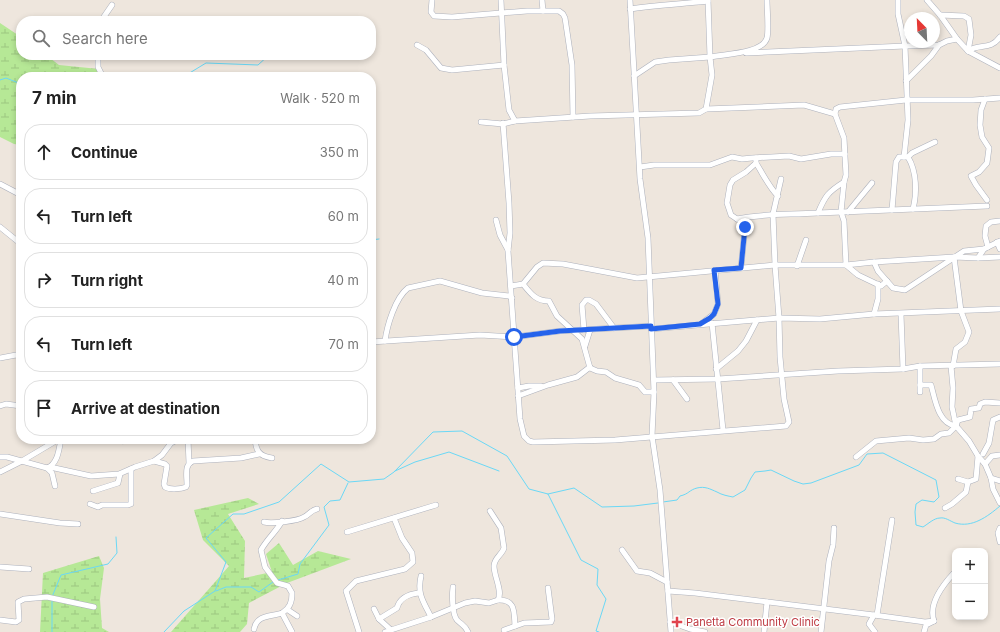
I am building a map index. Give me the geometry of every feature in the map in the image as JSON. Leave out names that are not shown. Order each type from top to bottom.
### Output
[{"type":"street","points":[[432,0],[431,12],[434,16],[452,17],[543,11],[559,11],[563,14],[565,18],[572,65],[573,117]]},
{"type":"street","points":[[500,0],[504,65],[509,110],[516,121]]},
{"type":"street","points":[[542,0],[543,11]]},
{"type":"street","points":[[630,0],[640,167],[648,238],[654,380],[652,436],[662,508],[672,632]]},
{"type":"street","points":[[743,53],[762,44],[766,38],[767,0]]},
{"type":"street","points":[[898,0],[898,14],[904,41]]},
{"type":"street","points":[[927,0],[937,12]]},
{"type":"street","points":[[630,9],[662,4],[682,4],[708,1],[712,75],[706,109]]},
{"type":"street","points":[[104,16],[112,5]]},
{"type":"street","points":[[940,15],[957,39],[968,50],[1000,68]]},
{"type":"street","points":[[940,15],[964,16],[969,18],[971,35],[968,50]]},
{"type":"street","points":[[968,50],[973,47],[986,47],[996,43],[1000,37]]},
{"type":"street","points":[[940,44],[957,39]]},
{"type":"street","points":[[416,45],[426,50],[441,68],[452,70],[504,65]]},
{"type":"street","points":[[634,76],[655,62],[669,60],[743,53],[904,46]]},
{"type":"street","points":[[905,48],[908,120],[906,157],[913,168],[916,190],[916,199],[913,209]]},
{"type":"street","points":[[906,81],[931,56],[937,48]]},
{"type":"street","points":[[98,60],[98,67],[100,72]]},
{"type":"street","points":[[887,281],[881,286],[858,275],[846,265],[844,221],[841,212],[846,175],[844,138],[835,114],[836,109],[840,107],[906,100],[1000,98]]},
{"type":"street","points":[[737,219],[773,214],[913,209],[987,203],[971,176],[979,172],[987,163],[989,148],[982,137],[980,125],[981,110],[985,99]]},
{"type":"street","points":[[481,122],[503,124],[516,121],[573,117],[699,113],[706,109],[743,109],[804,105],[835,114]]},
{"type":"street","points":[[503,124],[510,211],[508,251],[518,396],[522,432],[526,439],[533,442],[614,440],[787,425],[789,422],[781,375],[773,214],[781,179]]},
{"type":"street","points":[[892,210],[896,162],[899,157],[906,157],[935,142]]},
{"type":"street","points":[[640,167],[659,165],[710,165],[732,157],[756,161],[789,156],[801,159],[831,154],[845,154]]},
{"type":"street","points":[[756,161],[766,177],[771,190],[778,196]]},
{"type":"street","points":[[741,268],[745,225],[730,212],[727,203],[730,185],[733,180],[746,172],[756,161]]},
{"type":"street","points":[[818,213],[824,198],[834,188],[844,182]]},
{"type":"street","points":[[848,212],[872,182]]},
{"type":"street","points":[[0,184],[16,192]]},
{"type":"street","points":[[496,220],[500,235],[508,251]]},
{"type":"street","points":[[978,258],[986,248],[986,226],[991,222],[1000,221]]},
{"type":"street","points":[[0,227],[16,240]]},
{"type":"street","points":[[797,266],[806,240]]},
{"type":"street","points":[[874,262],[878,271],[893,288],[905,290],[964,251],[986,248],[999,242],[1000,249]]},
{"type":"street","points":[[511,286],[523,284],[538,267],[544,263],[563,264],[631,278],[649,278],[714,270],[775,265],[846,265],[954,257],[1000,257]]},
{"type":"street","points":[[954,257],[961,312],[969,332],[965,342],[956,349],[952,366],[952,407],[956,426],[985,464],[999,502]]},
{"type":"street","points":[[700,324],[710,318],[716,309],[718,297],[714,270]]},
{"type":"street","points":[[385,341],[387,328],[395,308],[404,291],[408,288],[440,281],[482,293],[509,296],[512,298]]},
{"type":"street","points":[[523,284],[534,297],[544,301],[549,301],[557,316],[572,331],[582,338],[590,368]]},
{"type":"street","points":[[874,314],[878,299],[878,284]]},
{"type":"street","points":[[584,330],[582,305],[586,300],[596,304],[614,328]]},
{"type":"street","points":[[376,342],[480,335],[514,337],[560,331],[651,327],[779,318],[820,319],[874,314],[961,312],[1000,309]]},
{"type":"street","points":[[901,314],[903,369]]},
{"type":"street","points":[[716,369],[746,341],[757,320]]},
{"type":"street","points":[[712,323],[723,430]]},
{"type":"street","points":[[585,348],[590,330]]},
{"type":"street","points":[[0,358],[16,355]]},
{"type":"street","points":[[654,380],[718,379],[903,369],[920,366],[1000,364]]},
{"type":"street","points":[[920,366],[920,392]]},
{"type":"street","points":[[590,368],[608,373],[615,378],[639,385],[645,392],[654,392]]},
{"type":"street","points":[[518,396],[548,385],[577,377],[590,368]]},
{"type":"street","points":[[673,380],[687,399]]},
{"type":"street","points":[[518,388],[548,385]]},
{"type":"street","points":[[920,385],[931,385],[941,416],[952,425],[956,426]]},
{"type":"street","points":[[856,457],[876,441],[909,438],[923,440],[934,439],[941,434],[949,433],[956,426],[958,420],[970,417],[971,409],[980,408],[980,404],[985,402],[1000,403]]},
{"type":"street","points":[[0,406],[6,404],[16,405]]},
{"type":"street","points":[[983,454],[989,443],[993,420],[1000,417]]},
{"type":"street","points":[[0,472],[51,444]]},
{"type":"street","points":[[49,467],[55,461],[59,444]]},
{"type":"street","points":[[0,457],[91,476],[120,474],[154,461],[162,455],[170,444]]},
{"type":"street","points":[[154,461],[167,466],[164,484],[165,487],[186,487],[188,444]]},
{"type":"street","points":[[256,444],[259,454]]},
{"type":"street","points":[[974,450],[990,456],[1000,455]]},
{"type":"street","points":[[188,463],[204,459],[241,458],[259,454],[272,458]]},
{"type":"street","points":[[958,479],[968,482],[976,479],[978,456]]},
{"type":"street","points":[[985,464],[990,456]]},
{"type":"street","points":[[49,467],[52,472],[55,486]]},
{"type":"street","points":[[90,504],[98,506],[128,506],[131,504],[131,469]]},
{"type":"street","points":[[93,491],[118,482],[120,474]]},
{"type":"street","points":[[991,478],[1000,481]]},
{"type":"street","points":[[944,508],[952,504],[966,492],[968,482]]},
{"type":"street","points":[[347,532],[436,505]]},
{"type":"street","points":[[264,522],[274,523],[282,521],[295,521],[317,509]]},
{"type":"street","points":[[490,511],[501,528],[504,548],[494,563],[500,594],[498,600]]},
{"type":"street","points":[[0,514],[60,523],[78,524]]},
{"type":"street","points":[[359,632],[346,590],[356,581],[405,569],[413,562],[412,553],[402,538],[394,518]]},
{"type":"street","points":[[876,632],[870,629],[869,624],[876,615],[892,520]]},
{"type":"street","points":[[254,629],[255,623],[258,620],[288,610],[292,598],[292,593],[288,586],[277,583],[265,567],[261,550],[269,537],[278,529],[282,521]]},
{"type":"street","points":[[821,632],[834,528]]},
{"type":"street","points":[[999,531],[1000,542]]},
{"type":"street","points":[[622,550],[637,571],[650,573],[667,582]]},
{"type":"street","points":[[0,567],[29,569]]},
{"type":"street","points":[[934,620],[931,613],[940,590],[952,575]]},
{"type":"street","points":[[421,576],[419,593],[431,617]]},
{"type":"street","points":[[453,587],[452,599],[454,614],[456,619],[465,625],[468,632]]},
{"type":"street","points":[[504,630],[524,623],[547,623],[552,621],[548,588]]},
{"type":"street","points":[[668,591],[925,622],[934,620]]},
{"type":"street","points":[[379,619],[397,608],[398,602],[405,596],[419,593]]},
{"type":"street","points":[[0,620],[16,622],[19,620],[18,602],[20,600],[50,598],[68,603],[94,607]]},
{"type":"street","points":[[385,632],[431,617],[465,603],[476,601],[489,603],[498,600],[505,600],[511,604],[514,611],[515,626]]},
{"type":"street","points":[[764,632],[768,602]]},
{"type":"street","points":[[374,609],[379,619],[391,630]]},
{"type":"street","points":[[288,610],[298,616]]},
{"type":"street","points":[[282,613],[292,632]]},
{"type":"street","points":[[924,632],[926,625],[934,620]]},
{"type":"street","points":[[670,622],[690,629],[705,632]]},
{"type":"green space","points":[[0,23],[16,34],[16,60],[52,60],[59,65],[99,69],[100,72],[16,72],[16,144],[0,137]]},
{"type":"green space","points":[[248,498],[259,504],[228,514],[245,541],[244,578],[272,572],[266,554],[279,543],[293,565],[318,551],[351,559],[287,583],[249,603],[247,624],[240,632],[171,632],[229,566],[203,540],[194,510]]},
{"type":"green space","points":[[99,556],[104,568],[100,599],[102,628],[109,632],[40,632],[43,573]]},
{"type":"waterway","points":[[191,72],[206,63],[258,65],[264,60]]},
{"type":"waterway","points":[[0,80],[6,78],[16,82]]},
{"type":"waterway","points":[[164,632],[184,611],[215,591],[226,562],[206,538],[233,514],[244,514],[279,502],[321,464],[349,482],[384,479],[394,472],[433,432],[462,431],[507,456],[529,489],[548,494],[581,560],[598,569],[597,585],[606,599],[596,631],[599,632]]},
{"type":"waterway","points":[[395,471],[415,462],[449,452],[499,471]]},
{"type":"waterway","points":[[663,502],[677,500],[680,496],[700,487],[733,497],[745,490],[755,472],[771,470],[803,484],[811,483],[859,465],[867,454],[883,453],[936,480],[939,497],[934,502],[922,500],[916,504],[916,525],[923,527],[938,518],[961,524],[973,523],[985,518],[1000,506]]},
{"type":"waterway","points":[[278,580],[298,574],[300,564],[329,525],[324,507],[330,501],[340,500],[348,483]]},
{"type":"waterway","points":[[548,494],[574,488],[602,507],[634,506],[658,503]]},
{"type":"waterway","points":[[52,597],[61,575],[108,564],[117,553],[116,537]]},
{"type":"waterway","points":[[216,591],[226,587],[251,587],[259,592],[273,582]]},
{"type":"waterway","points":[[52,600],[52,632]]},
{"type":"place","name":"Panetta Community Clinic","points":[[677,622]]},
{"type":"route","points":[[514,337],[560,331],[651,326],[651,329],[700,324],[714,314],[718,304],[714,270],[741,268],[743,256],[742,245],[745,227]]}]
